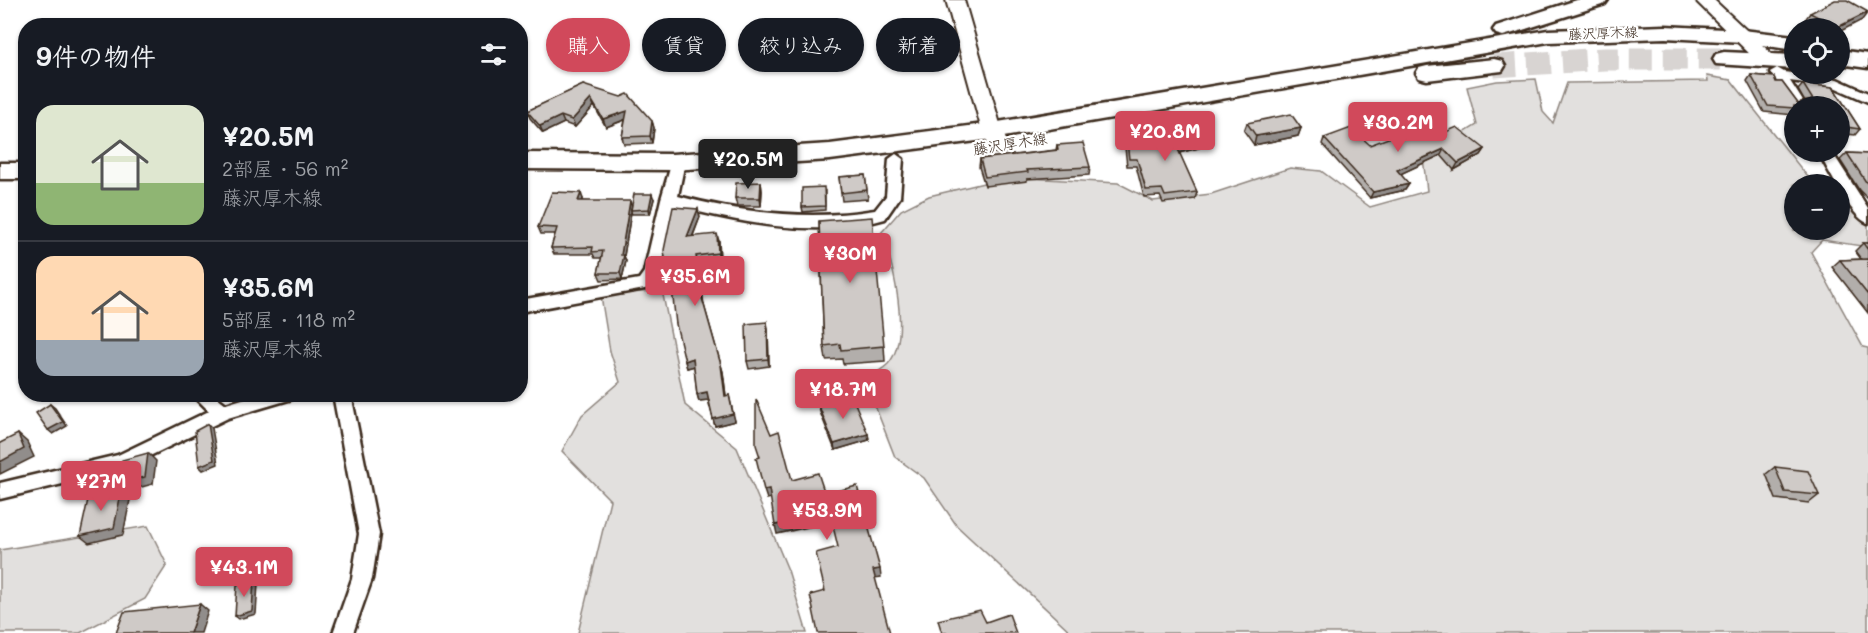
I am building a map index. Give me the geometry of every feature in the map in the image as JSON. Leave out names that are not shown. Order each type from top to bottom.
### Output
[{"type":"main road","name":"藤沢厚木線","points":[[1414,60],[1598,0]]},
{"type":"main road","name":"藤沢厚木線","points":[[528,175],[896,159],[1519,39],[1575,33],[1665,32],[1743,36],[1784,42]]},
{"type":"main road","points":[[1743,36],[1784,49]]},
{"type":"main road","points":[[1850,50],[1868,52]]},
{"type":"main road","points":[[1724,59],[1781,66]]},
{"type":"main road","points":[[1850,59],[1868,61]]},
{"type":"main road","name":"藤沢厚木線","points":[[528,161],[676,169],[830,152],[996,139],[1375,80],[1494,66]]},
{"type":"main road","points":[[1850,66],[1868,67]]},
{"type":"main road","points":[[0,156],[18,156]]},
{"type":"main road","points":[[0,171],[18,171]]},
{"type":"street","points":[[955,0],[996,139]]},
{"type":"street","points":[[1704,0],[1743,36],[1781,66],[1837,83],[1868,98]]},
{"type":"street","points":[[1781,66],[1794,96]]},
{"type":"street","points":[[668,200],[727,213],[804,222],[850,221],[880,214],[893,197],[896,159]]},
{"type":"street","points":[[1831,162],[1855,202],[1868,218]]},
{"type":"street","points":[[528,305],[644,284],[652,274],[676,169]]},
{"type":"street","points":[[210,402],[223,412]]},
{"type":"street","points":[[0,491],[121,462],[223,412],[258,402]]},
{"type":"street","points":[[343,633],[362,579],[369,534],[344,402]]},
{"type":"shaded area","points":[[1707,76],[1731,80],[1784,147],[1784,162],[1796,162],[1805,174],[1784,174],[1784,240],[1822,240],[1811,252],[1863,347],[1868,348],[1868,633],[1072,633],[957,526],[924,478],[895,457],[865,380],[888,364],[895,352],[899,336],[895,281],[881,233],[901,210],[929,196],[1009,177],[1118,183],[1153,201],[1211,194],[1290,168],[1321,171],[1370,207],[1427,191],[1423,158],[1477,125],[1467,87],[1497,81],[1536,79],[1543,112],[1553,123],[1567,83],[1708,81]]},
{"type":"shaded area","points":[[1850,202],[1868,210],[1868,247],[1822,240],[1850,240]]},
{"type":"shaded area","points":[[662,290],[685,405],[737,448],[788,570],[807,633],[578,633],[610,500],[562,451],[582,415],[620,382],[610,351],[601,296]]},
{"type":"shaded area","points":[[148,526],[167,565],[145,599],[80,633],[0,633],[0,550]]},
{"type":"building","points":[[1835,0],[1847,0],[1868,12],[1850,21],[1850,18],[1820,18],[1810,13]]},
{"type":"building","points":[[1751,75],[1774,77],[1776,82],[1782,82],[1792,96],[1784,96],[1784,107],[1768,106]]},
{"type":"building","points":[[1803,84],[1833,87],[1839,96],[1810,96]]},
{"type":"building","points":[[583,85],[621,97],[628,94],[652,121],[650,136],[622,137],[627,111],[603,119],[591,99],[572,120],[561,116],[540,126],[528,111]]},
{"type":"building","points":[[1850,113],[1860,129],[1850,128]]},
{"type":"building","points":[[1291,114],[1301,128],[1256,136],[1247,123]]},
{"type":"building","points":[[1432,125],[1441,134],[1457,127],[1485,149],[1458,163],[1444,149],[1397,170],[1409,184],[1373,192],[1324,138],[1351,128],[1370,145]]},
{"type":"building","points":[[1192,128],[1201,141],[1177,147],[1197,192],[1165,196],[1162,189],[1146,190],[1137,159],[1129,159],[1127,141],[1165,142],[1160,134]]},
{"type":"building","points":[[1083,143],[1090,167],[1027,170],[1028,172],[985,177],[980,159],[1058,150],[1057,145]]},
{"type":"building","points":[[1850,153],[1868,154],[1868,184],[1850,158]]},
{"type":"building","points":[[865,175],[867,190],[841,193],[839,177]]},
{"type":"building","points":[[761,182],[760,198],[735,198],[736,183]]},
{"type":"building","points":[[824,187],[825,206],[802,207],[802,188]]},
{"type":"building","points":[[552,192],[581,193],[578,201],[630,201],[620,273],[598,273],[603,251],[592,252],[593,247],[551,248],[557,228],[538,227]]},
{"type":"building","points":[[634,194],[652,194],[649,209],[631,210]]},
{"type":"building","points":[[673,207],[698,209],[687,237],[717,234],[718,253],[696,256],[702,298],[721,365],[725,396],[729,395],[733,414],[713,419],[707,392],[697,394],[693,358],[685,361],[676,324],[670,272],[667,273],[664,250]]},
{"type":"building","points":[[872,217],[884,346],[841,350],[840,344],[824,346],[819,221]]},
{"type":"building","points":[[1868,259],[1868,295],[1840,260]]},
{"type":"building","points":[[767,322],[768,359],[747,361],[746,324]]},
{"type":"building","points":[[851,394],[868,434],[834,444],[819,406]]},
{"type":"building","points":[[756,399],[771,434],[779,431],[792,480],[818,473],[825,494],[857,486],[880,569],[873,570],[890,633],[818,633],[810,595],[825,591],[816,553],[838,547],[830,514],[775,525],[769,489],[764,490],[756,458],[760,457],[756,445]]},
{"type":"building","points":[[50,404],[63,422],[48,430],[36,413]]},
{"type":"building","points":[[208,424],[214,460],[199,466],[195,431]]},
{"type":"building","points":[[18,434],[24,449],[0,462],[0,443]]},
{"type":"building","points":[[148,453],[145,477],[118,484],[122,460]]},
{"type":"building","points":[[1775,467],[1808,471],[1819,495],[1785,492]]},
{"type":"building","points":[[122,488],[114,528],[80,536],[89,495]]},
{"type":"building","points":[[254,580],[252,611],[235,616],[237,585]]},
{"type":"building","points":[[200,604],[190,633],[116,633],[124,612]]},
{"type":"building","points":[[980,610],[986,622],[1009,614],[1016,633],[942,633],[938,620]]},
{"type":"tunnel","points":[[1494,66],[1605,59],[1724,59]]}]
